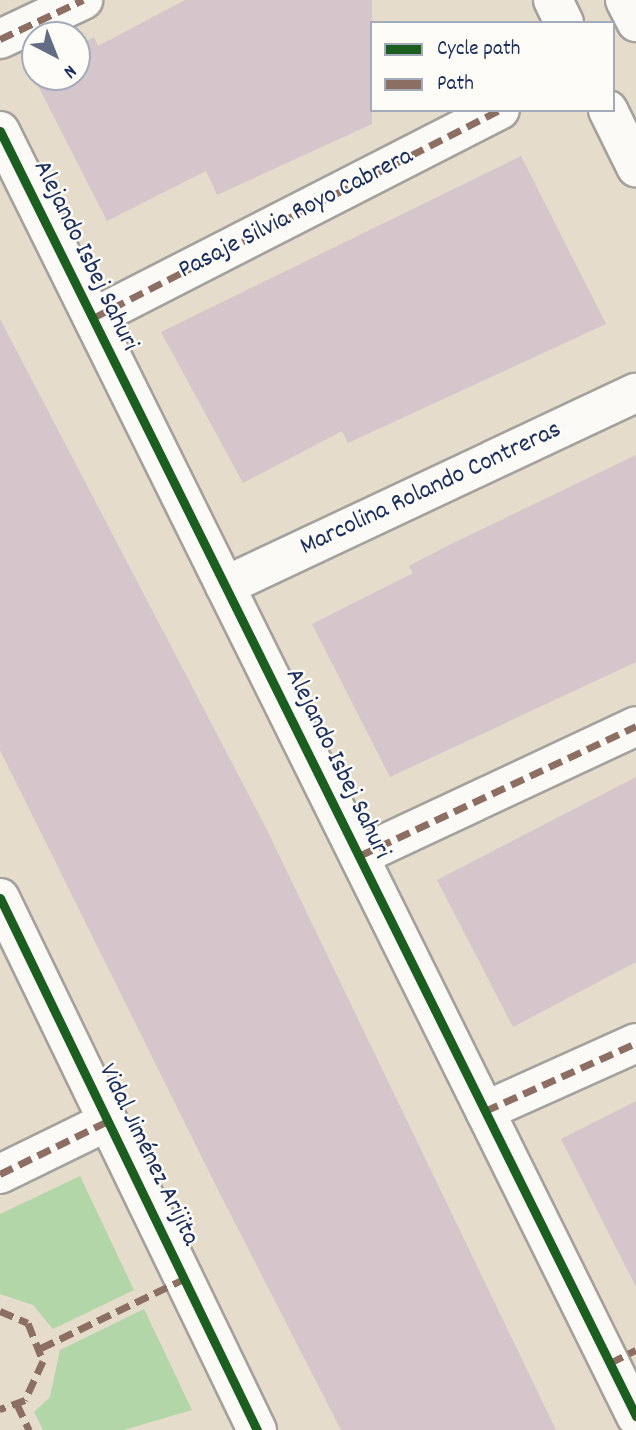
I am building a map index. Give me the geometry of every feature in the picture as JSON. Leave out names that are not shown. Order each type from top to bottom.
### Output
[{"type":"street","points":[[0,39],[83,0]]},
{"type":"street","points":[[625,0],[636,22]]},
{"type":"street","name":"Pasaje Silvia Royo Cabrera","points":[[93,318],[496,112]]},
{"type":"street","points":[[609,112],[636,167]]},
{"type":"street","name":"Alejando Isbej Sahuri","points":[[0,131],[485,1111],[623,1357],[636,1416]]},
{"type":"street","name":"Marcolina Rolando Contreras","points":[[225,586],[636,393]]},
{"type":"street","points":[[359,856],[636,726]]},
{"type":"street","name":"Vidal Jiménez Arijita","points":[[0,898],[256,1430]]},
{"type":"street","points":[[485,1111],[636,1043]]},
{"type":"street","points":[[0,1174],[108,1121]]},
{"type":"green space","points":[[80,1176],[134,1290],[53,1329],[33,1305],[0,1294],[0,1214]]},
{"type":"green space","points":[[144,1309],[192,1410],[124,1430],[43,1430],[34,1412],[50,1397],[60,1350]]},
{"type":"building","points":[[185,0],[372,0],[372,124],[217,195],[206,171],[107,221],[41,91],[91,91],[91,39],[94,37],[98,46]]},
{"type":"building","points":[[521,156],[606,324],[348,443],[342,431],[243,483],[161,332]]},
{"type":"building","points":[[0,319],[266,828],[556,1430],[341,1430],[216,1186],[0,750]]},
{"type":"building","points":[[636,455],[636,662],[390,777],[312,624],[413,573],[409,566],[447,546]]},
{"type":"building","points":[[636,777],[636,962],[513,1027],[437,880]]},
{"type":"building","points":[[636,1101],[636,1287],[561,1139]]},
{"type":"marked path","points":[[0,39],[83,0]]},
{"type":"marked path","points":[[93,318],[496,112]]},
{"type":"marked path","points":[[359,856],[636,726]]},
{"type":"marked path","points":[[485,1111],[636,1043]]},
{"type":"marked path","points":[[0,1174],[108,1121]]},
{"type":"marked path","points":[[41,1348],[184,1279]]},
{"type":"marked path","points":[[0,1311],[28,1323],[43,1361],[25,1400],[0,1409]]},
{"type":"marked path","points":[[610,1363],[636,1350]]},
{"type":"marked path","points":[[17,1404],[29,1430]]},
{"type":"cycle path","points":[[0,131],[636,1416]]},
{"type":"cycle path","points":[[0,898],[257,1430]]}]
